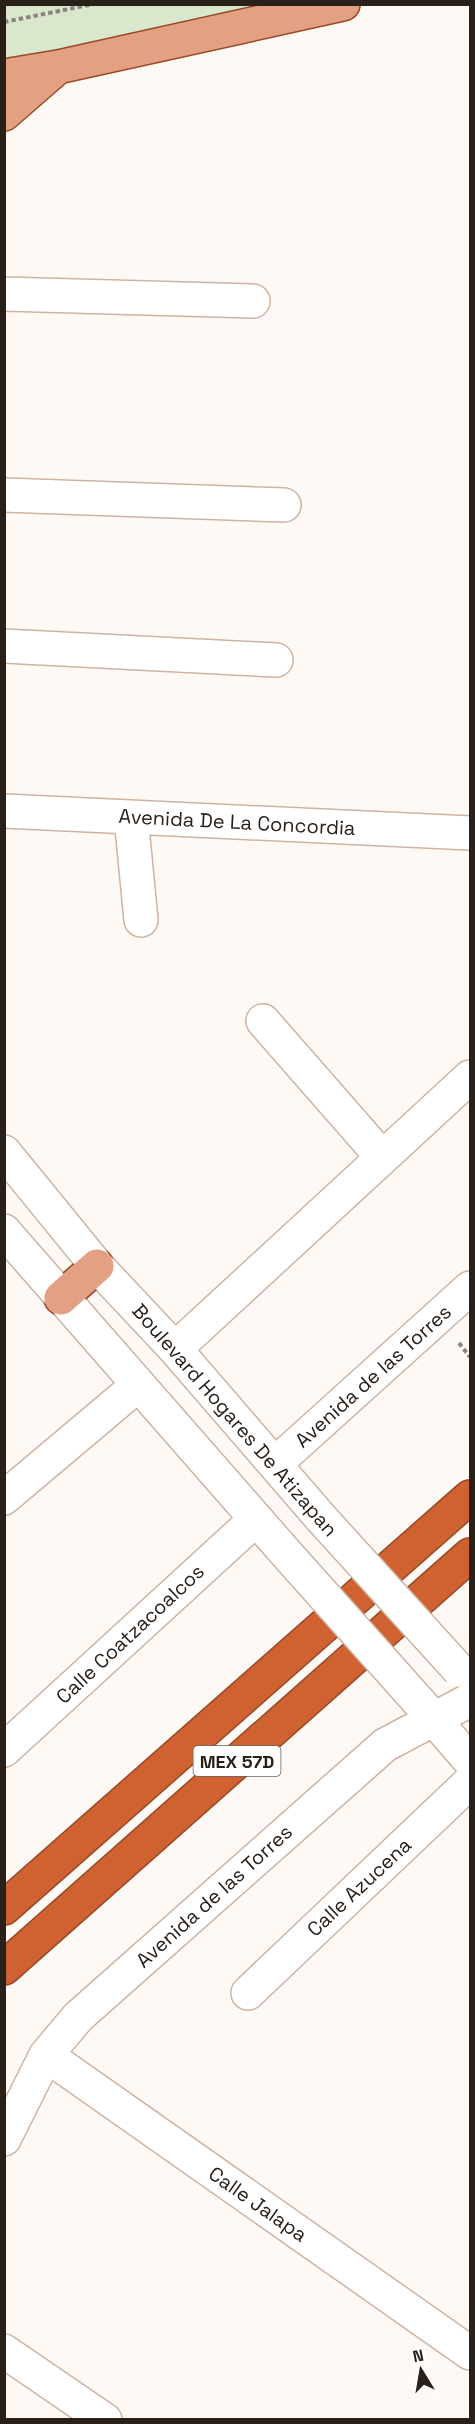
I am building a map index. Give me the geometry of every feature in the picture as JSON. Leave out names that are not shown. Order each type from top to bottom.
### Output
[{"type":"highway","name":"MEX 57D","points":[[4,1908],[471,1497]]},
{"type":"highway","name":"MEX 57D","points":[[4,1968],[471,1555]]},
{"type":"main road","points":[[4,76],[58,68],[343,4]]},
{"type":"main road","points":[[4,114],[58,68]]},
{"type":"main road","points":[[61,1298],[97,1266]]},
{"type":"street","points":[[4,294],[253,301]]},
{"type":"street","points":[[4,495],[284,505]]},
{"type":"street","points":[[4,646],[276,660]]},
{"type":"street","name":"Avenida De La Concordia","points":[[4,811],[471,832]]},
{"type":"street","points":[[131,817],[141,920]]},
{"type":"street","points":[[263,1021],[382,1157]]},
{"type":"street","points":[[175,1349],[471,1077]]},
{"type":"street","name":"Boulevard Hogares De Atizapan","points":[[4,1152],[97,1266],[175,1349],[467,1684]]},
{"type":"street","points":[[4,1231],[471,1761]]},
{"type":"street","name":"Avenida de las Torres","points":[[276,1464],[471,1288]]},
{"type":"street","points":[[4,1498],[138,1385]]},
{"type":"street","name":"Calle Coatzacoalcos","points":[[4,1750],[256,1519]]},
{"type":"street","name":"Avenida de las Torres","points":[[4,2139],[46,2055],[78,2017],[426,1709],[467,1684]]},
{"type":"street","name":"Calle Azucena","points":[[248,1993],[471,1782]]},
{"type":"street","name":"Calle Jalapa","points":[[46,2055],[471,2353]]},
{"type":"street","points":[[4,2350],[105,2420]]},
{"type":"path","points":[[4,22],[94,4]]},
{"type":"green space","points":[[4,5],[275,5],[5,62]]}]
